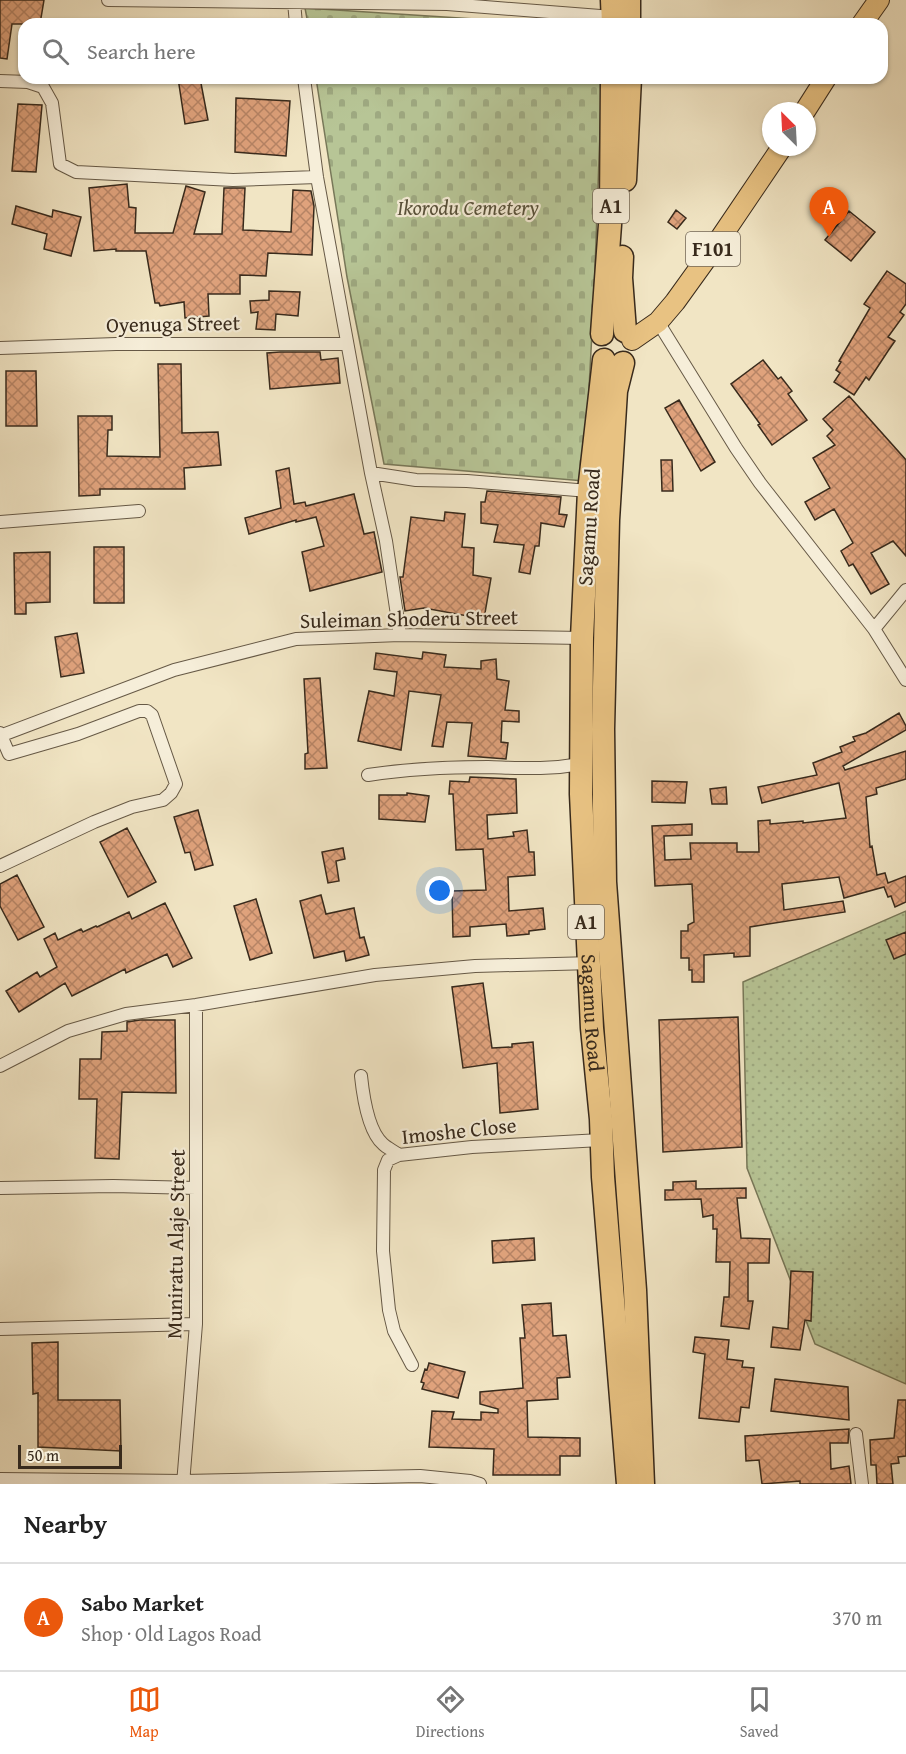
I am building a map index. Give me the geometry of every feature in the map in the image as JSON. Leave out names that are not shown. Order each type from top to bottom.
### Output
[{"type":"highway","points":[[617,16],[629,0]]},
{"type":"highway","name":"A1","points":[[612,84],[611,211],[620,335],[633,352],[630,357],[613,361],[598,351],[598,345],[620,335]]},
{"type":"highway","name":"A1","points":[[620,335],[630,84]]},
{"type":"highway","name":"Sagamu Road","points":[[613,361],[589,491],[582,638],[581,764],[599,962],[636,1290],[643,1484]]},
{"type":"highway","name":"Sagamu Road","points":[[613,361],[616,391],[608,543],[604,773],[605,882],[592,1028],[602,1119],[601,1140],[628,1484]]},
{"type":"highway","points":[[613,1290],[636,1290]]},
{"type":"main road","points":[[866,18],[879,0]]},
{"type":"main road","points":[[811,102],[822,84]]},
{"type":"main road","name":"F101","points":[[620,335],[658,322],[711,252],[776,156]]},
{"type":"street","points":[[108,0],[447,4],[617,16]]},
{"type":"street","points":[[294,2],[295,18]]},
{"type":"street","points":[[0,81],[18,82]]},
{"type":"street","points":[[34,84],[44,87],[52,103],[60,164],[76,172],[233,180],[317,177]]},
{"type":"street","points":[[305,84],[317,177],[346,344],[386,541],[400,635]]},
{"type":"street","points":[[658,322],[760,483],[874,629],[906,680]]},
{"type":"street","name":"Oyenuga Street","points":[[0,348],[127,344],[346,344]]},
{"type":"street","points":[[371,473],[416,480],[467,481],[589,491]]},
{"type":"street","points":[[0,522],[139,511]]},
{"type":"street","points":[[874,629],[906,590]]},
{"type":"street","name":"Suleiman Shoderu Street","points":[[1,735],[174,669],[296,639],[400,635],[582,638]]},
{"type":"street","points":[[0,866],[94,822],[132,807],[163,800],[176,784],[152,716],[147,711],[139,711],[78,734],[4,756],[1,735]]},
{"type":"street","points":[[368,775],[439,769],[554,769],[581,764]]},
{"type":"street","points":[[0,1066],[68,1031],[126,1014],[411,971],[475,966],[599,962]]},
{"type":"street","name":"Muniratu Alaje Street","points":[[183,1482],[196,1324],[196,1005]]},
{"type":"street","points":[[361,1076],[364,1098],[373,1129],[382,1144],[399,1155]]},
{"type":"street","name":"Imoshe Close","points":[[412,1365],[392,1325],[383,1251],[384,1170],[388,1160],[399,1155],[471,1147],[601,1140]]},
{"type":"street","points":[[0,1188],[102,1186],[196,1188]]},
{"type":"street","points":[[0,1329],[196,1324]]},
{"type":"street","points":[[856,1434],[862,1484]]},
{"type":"street","points":[[0,1479],[183,1482],[420,1476],[473,1483]]},
{"type":"street","points":[[620,1484],[628,1484]]},
{"type":"green space","points":[[305,8],[459,18],[307,18]]},
{"type":"green space","name":"Ikorodu Cemetery","points":[[317,84],[602,84],[584,481],[384,464],[347,277]]},
{"type":"green space","points":[[906,911],[906,1384],[815,1344],[747,1168],[743,982]]},
{"type":"building","points":[[0,0],[44,0],[41,18],[18,18],[18,24],[12,24],[7,59],[0,58]]},
{"type":"building","points":[[179,84],[201,84],[208,120],[185,124]]},
{"type":"building","points":[[236,98],[290,101],[286,156],[235,152]]},
{"type":"building","points":[[18,104],[42,105],[36,172],[12,171]]},
{"type":"building","points":[[127,184],[129,207],[136,208],[135,233],[173,233],[186,186],[205,192],[194,234],[222,234],[224,188],[245,188],[243,230],[291,232],[293,190],[311,191],[314,206],[312,255],[268,253],[266,276],[240,275],[240,294],[208,294],[209,316],[185,318],[184,302],[160,306],[159,303],[155,303],[146,251],[116,251],[116,249],[94,251],[89,188]]},
{"type":"building","points":[[16,206],[52,217],[53,210],[81,217],[71,256],[44,249],[47,234],[12,224]]},
{"type":"building","points":[[676,210],[686,218],[677,229],[668,222]]},
{"type":"building","points":[[849,211],[875,232],[851,261],[825,240]]},
{"type":"building","points":[[887,271],[906,284],[906,304],[900,312],[904,315],[888,337],[895,341],[869,380],[866,377],[854,395],[834,382],[840,373],[836,370],[870,308],[864,304]]},
{"type":"building","points":[[269,291],[300,292],[298,316],[276,314],[275,330],[256,329],[258,312],[251,313],[250,301],[269,300]]},
{"type":"building","points":[[320,352],[321,360],[338,358],[340,383],[270,389],[267,353]]},
{"type":"building","points":[[763,360],[778,379],[781,377],[792,391],[788,394],[807,420],[772,445],[731,384]]},
{"type":"building","points":[[158,364],[181,364],[182,433],[218,432],[221,465],[184,468],[185,489],[100,489],[100,495],[79,496],[78,416],[112,416],[112,430],[108,430],[107,456],[160,457]]},
{"type":"building","points":[[6,371],[36,371],[37,426],[6,426]]},
{"type":"building","points":[[849,396],[906,460],[906,556],[893,541],[871,553],[889,584],[871,594],[853,564],[849,566],[841,551],[853,543],[834,509],[815,520],[805,502],[830,488],[813,458],[835,445],[827,436],[833,430],[823,419]]},
{"type":"building","points":[[679,400],[715,462],[701,471],[665,408]]},
{"type":"building","points":[[661,460],[672,460],[673,491],[662,491]]},
{"type":"building","points":[[289,468],[294,504],[305,502],[306,506],[354,494],[364,534],[374,532],[382,572],[310,591],[302,552],[324,546],[316,517],[296,522],[296,520],[249,534],[245,518],[281,508],[276,471]]},
{"type":"building","points":[[487,491],[561,497],[559,514],[567,515],[564,527],[541,523],[539,546],[535,546],[530,574],[519,572],[524,545],[494,542],[498,525],[481,523],[481,502],[485,502]]},
{"type":"building","points":[[445,512],[465,514],[462,547],[474,548],[473,575],[491,578],[484,619],[424,608],[405,611],[400,577],[403,577],[411,517],[444,521]]},
{"type":"building","points":[[94,547],[124,547],[124,603],[94,603]]},
{"type":"building","points":[[50,552],[50,602],[26,603],[26,614],[15,614],[14,553]]},
{"type":"building","points":[[77,633],[84,673],[61,677],[55,637]]},
{"type":"building","points":[[423,652],[446,655],[444,667],[481,669],[481,661],[496,659],[497,679],[509,681],[505,710],[519,711],[519,722],[502,721],[501,742],[508,743],[506,759],[468,756],[472,723],[447,722],[443,747],[432,746],[441,695],[409,691],[401,750],[358,741],[369,691],[394,696],[397,672],[374,669],[376,653],[422,659]]},
{"type":"building","points":[[320,678],[327,768],[305,769],[305,754],[308,753],[304,679]]},
{"type":"building","points":[[899,713],[906,730],[843,766],[845,770],[906,751],[906,779],[876,788],[877,794],[866,797],[870,847],[872,846],[877,875],[885,873],[888,883],[906,876],[906,902],[895,907],[884,887],[844,898],[839,877],[782,884],[784,910],[843,901],[845,912],[750,927],[750,956],[734,957],[734,953],[704,955],[704,982],[692,982],[689,958],[681,958],[681,931],[688,931],[688,925],[694,922],[692,884],[655,886],[652,826],[692,824],[692,835],[664,836],[665,860],[691,859],[690,843],[737,843],[737,852],[759,852],[758,821],[770,820],[770,824],[803,821],[803,823],[846,818],[839,783],[762,803],[758,787],[817,775],[813,763],[842,752],[840,747],[855,741],[853,737],[866,733]]},
{"type":"building","points":[[470,777],[516,779],[517,813],[487,815],[488,839],[514,836],[513,832],[527,830],[529,852],[534,852],[535,875],[508,877],[509,911],[543,908],[545,929],[529,931],[529,934],[507,936],[506,924],[470,927],[470,936],[453,937],[452,891],[486,890],[483,849],[456,850],[453,794],[449,794],[450,781],[469,782]]},
{"type":"building","points":[[652,781],[687,782],[685,803],[652,802]]},
{"type":"building","points":[[726,787],[727,804],[712,804],[710,789]]},
{"type":"building","points":[[407,793],[429,796],[425,822],[379,819],[379,795],[407,795]]},
{"type":"building","points":[[198,810],[213,865],[195,870],[190,852],[185,853],[174,817]]},
{"type":"building","points":[[127,828],[156,882],[128,897],[100,842]]},
{"type":"building","points":[[343,848],[345,859],[336,861],[339,881],[328,883],[322,852]]},
{"type":"building","points":[[17,875],[44,927],[18,940],[0,906],[0,884]]},
{"type":"building","points":[[321,895],[326,914],[354,908],[360,938],[364,937],[369,955],[346,961],[344,951],[314,958],[300,901]]},
{"type":"building","points":[[256,899],[272,953],[250,960],[234,906]]},
{"type":"building","points":[[165,903],[192,958],[173,967],[167,954],[126,973],[125,969],[72,996],[65,983],[19,1012],[6,991],[37,972],[40,977],[57,967],[44,939],[55,933],[58,940],[81,929],[83,932],[97,927],[129,912],[132,919]]},
{"type":"building","points":[[906,932],[906,954],[894,959],[886,940]]},
{"type":"building","points":[[483,983],[492,1048],[512,1047],[512,1044],[533,1042],[538,1109],[500,1113],[497,1063],[463,1068],[452,987]]},
{"type":"building","points":[[738,1017],[742,1147],[663,1152],[659,1020]]},
{"type":"building","points":[[175,1020],[176,1093],[122,1092],[119,1159],[95,1158],[97,1099],[79,1099],[80,1059],[101,1059],[102,1032],[127,1031],[127,1022]]},
{"type":"building","points":[[696,1181],[696,1189],[746,1188],[746,1198],[737,1198],[741,1238],[770,1239],[769,1263],[748,1263],[748,1301],[753,1301],[749,1329],[721,1326],[724,1297],[729,1297],[730,1262],[716,1262],[717,1229],[713,1229],[713,1215],[703,1217],[701,1199],[665,1200],[665,1190],[673,1190],[673,1182]]},
{"type":"building","points":[[534,1238],[535,1260],[493,1263],[492,1241]]},
{"type":"building","points":[[791,1271],[813,1272],[811,1321],[805,1320],[800,1350],[771,1347],[773,1327],[788,1329]]},
{"type":"building","points":[[551,1303],[553,1336],[566,1335],[570,1377],[557,1378],[558,1399],[527,1401],[528,1437],[580,1438],[580,1456],[560,1456],[560,1475],[493,1475],[494,1449],[429,1447],[432,1411],[454,1412],[452,1419],[481,1420],[481,1412],[498,1413],[498,1409],[480,1404],[480,1392],[523,1388],[520,1338],[525,1338],[522,1305]]},
{"type":"building","points":[[695,1337],[729,1340],[727,1359],[743,1361],[742,1367],[754,1368],[749,1408],[741,1407],[739,1422],[699,1418],[705,1354],[693,1352]]},
{"type":"building","points":[[58,1342],[58,1400],[120,1400],[121,1451],[38,1447],[38,1393],[33,1394],[32,1343]]},
{"type":"building","points":[[429,1363],[465,1372],[458,1398],[422,1389],[424,1383],[421,1382]]},
{"type":"building","points":[[775,1379],[848,1387],[849,1420],[771,1411]]},
{"type":"building","points":[[898,1400],[906,1400],[906,1456],[898,1457],[899,1463],[891,1464],[893,1484],[877,1484],[876,1465],[871,1465],[870,1440],[894,1438]]},
{"type":"building","points":[[849,1429],[848,1443],[830,1443],[831,1469],[849,1466],[851,1484],[800,1484],[800,1481],[762,1484],[759,1460],[746,1461],[745,1436]]},
{"type":"place","name":"Sabo Market","points":[[829,237]]}]
